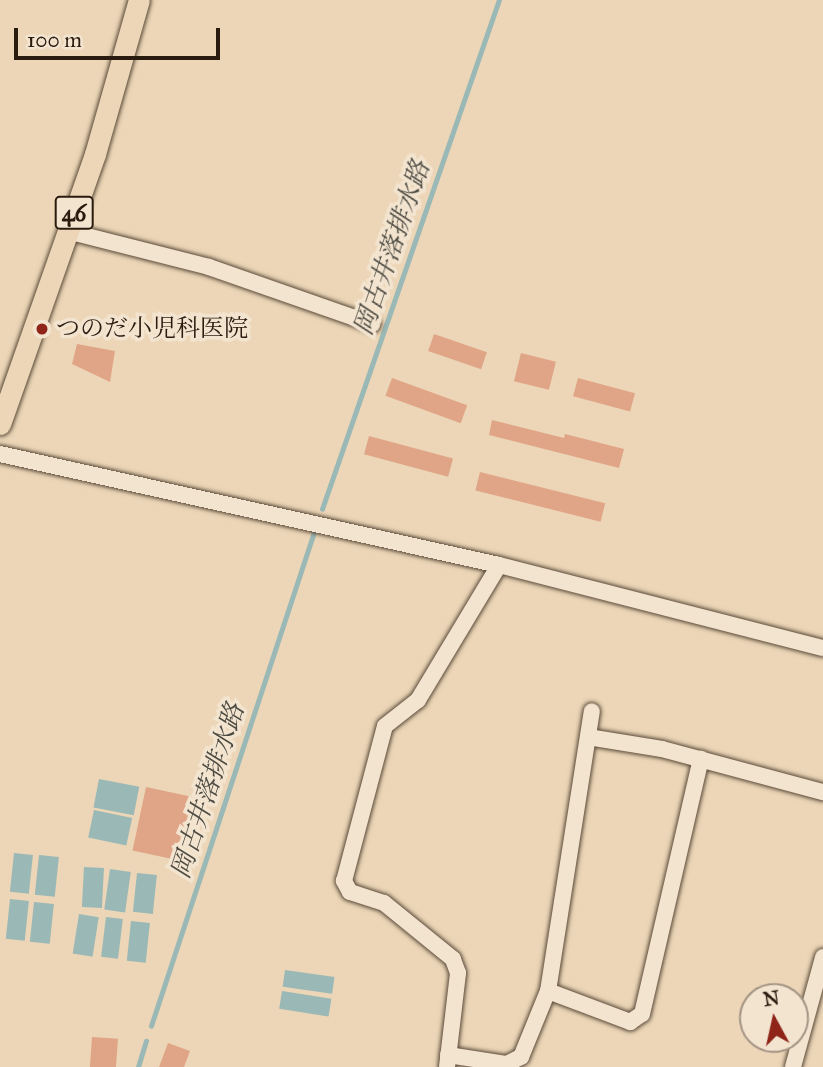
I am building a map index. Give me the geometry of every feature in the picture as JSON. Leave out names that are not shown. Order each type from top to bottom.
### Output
[{"type":"main road","name":"46","points":[[0,424],[68,231],[140,0]]},
{"type":"street","points":[[68,231],[209,267],[372,324]]},
{"type":"street","points":[[0,454],[317,522],[499,565],[823,648]]},
{"type":"street","points":[[499,565],[418,700],[385,726],[344,881],[350,892],[384,903],[453,959],[458,973],[448,1061],[507,1064],[521,1057],[548,991],[592,710]]},
{"type":"street","points":[[588,737],[701,759],[823,792]]},
{"type":"street","points":[[548,991],[630,1022],[642,1014],[701,759]]},
{"type":"street","points":[[793,1067],[823,957]]},
{"type":"water","points":[[99,779],[139,787],[134,815],[93,807]]},
{"type":"water","points":[[94,810],[132,818],[126,845],[88,837]]},
{"type":"water","points":[[14,853],[33,855],[29,894],[10,892]]},
{"type":"water","points":[[39,855],[59,857],[55,897],[35,895]]},
{"type":"water","points":[[84,867],[104,868],[102,908],[82,907]]},
{"type":"water","points":[[110,869],[131,872],[125,913],[104,910]]},
{"type":"water","points":[[137,873],[157,875],[153,914],[133,912]]},
{"type":"water","points":[[10,899],[29,901],[25,941],[6,939]]},
{"type":"water","points":[[34,902],[54,904],[50,944],[30,942]]},
{"type":"water","points":[[79,914],[99,917],[92,957],[73,954]]},
{"type":"water","points":[[106,917],[123,919],[118,959],[101,957]]},
{"type":"water","points":[[131,921],[150,923],[146,963],[127,961]]},
{"type":"water","points":[[285,970],[335,977],[332,994],[283,987]]},
{"type":"water","points":[[282,991],[331,999],[329,1017],[279,1009]]},
{"type":"building","points":[[434,334],[487,352],[481,369],[428,351]]},
{"type":"building","points":[[77,344],[115,351],[110,382],[72,364]]},
{"type":"building","points":[[521,353],[556,362],[549,390],[514,381]]},
{"type":"building","points":[[392,378],[467,405],[461,423],[386,396]]},
{"type":"building","points":[[578,378],[635,393],[630,412],[573,396]]},
{"type":"building","points":[[492,420],[564,438],[565,434],[624,449],[619,468],[489,435]]},
{"type":"building","points":[[369,436],[453,459],[448,477],[364,454]]},
{"type":"building","points":[[480,472],[605,503],[601,522],[475,490]]},
{"type":"building","points":[[146,787],[194,797],[180,861],[132,851]]},
{"type":"building","points":[[92,1037],[118,1039],[116,1067],[90,1067]]},
{"type":"building","points":[[168,1043],[190,1051],[184,1067],[159,1067]]},
{"type":"waterway","name":"岡古井落排水路","points":[[322,509],[499,0]]},
{"type":"waterway","name":"岡古井落排水路","points":[[151,1026],[315,529]]},
{"type":"waterway","name":"岡古井落排水路","points":[[138,1067],[146,1041]]},
{"type":"place","name":"つのだ小児科医院","points":[[42,329]]}]
